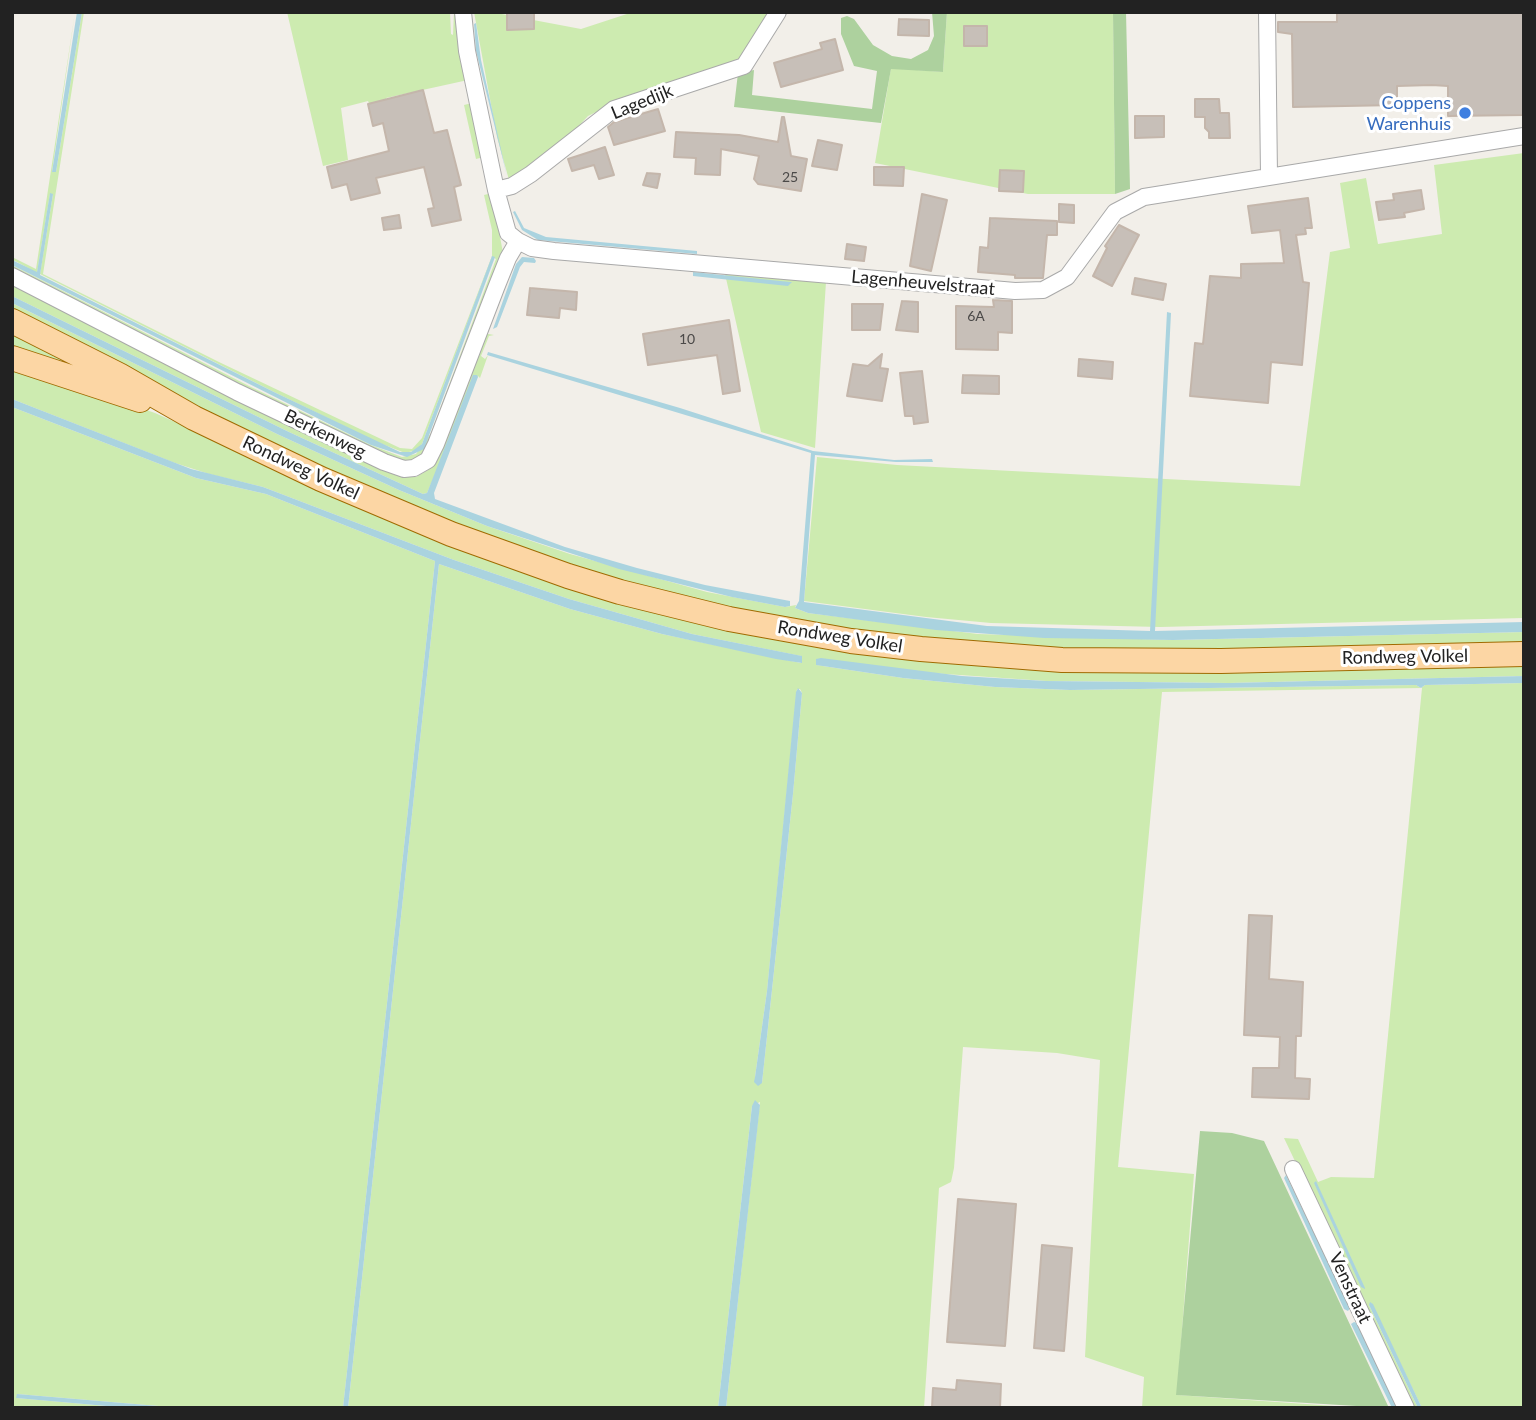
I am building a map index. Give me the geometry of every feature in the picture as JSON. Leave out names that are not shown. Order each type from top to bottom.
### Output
[{"type":"main road","name":"Rondweg Volkel","points":[[12,321],[119,375],[194,418],[321,479],[451,534],[568,576],[674,606],[785,630],[921,649],[1062,660],[1221,662],[1524,654]]},
{"type":"main road","name":"Rondweg Volkel","points":[[12,358],[194,418]]},
{"type":"street","points":[[463,12],[467,51],[496,190],[508,233],[518,242]]},
{"type":"street","name":"Lagedijk","points":[[496,190],[512,186],[531,174],[614,109],[744,66],[779,12]]},
{"type":"street","points":[[1267,12],[1269,176]]},
{"type":"street","name":"Lagenheuvelstraat","points":[[518,242],[532,248],[554,251],[1036,291],[1055,286],[1067,277],[1115,212],[1128,204],[1160,193],[1524,136]]},
{"type":"street","name":"Berkenweg","points":[[12,276],[237,392],[384,463],[404,469],[414,468],[428,460],[496,288],[518,242]]},
{"type":"street","name":"Venstraat","points":[[1293,1169],[1406,1408]]},
{"type":"green space","points":[[75,12],[52,172],[56,172],[84,12],[43,274],[400,448],[412,449],[422,438],[492,256],[492,230],[484,195],[492,193],[503,253],[430,451],[404,466],[12,272],[12,265],[249,386],[371,445],[402,457],[416,454],[431,433],[496,259],[492,257],[422,444],[417,450],[405,453],[276,393],[40,274],[53,194],[50,194],[37,273],[12,260],[12,257],[36,269]]},
{"type":"green space","points":[[287,12],[450,12],[453,35],[454,12],[459,12],[468,80],[386,98],[387,102],[370,105],[368,101],[341,108],[348,160],[323,166]]},
{"type":"green space","points":[[474,12],[491,12],[581,29],[633,12],[776,12],[747,60],[729,64],[588,116],[559,147],[509,180],[497,137]]},
{"type":"green space","points":[[932,12],[947,12],[943,72],[891,69],[881,123],[734,107],[738,73],[754,70],[752,95],[872,109],[877,71],[854,66],[841,34],[841,18],[847,16],[854,19],[873,45],[892,56],[911,59],[928,50],[934,36]]},
{"type":"green space","points":[[947,12],[1113,12],[1115,194],[1028,194],[875,163],[891,68],[943,72]]},
{"type":"green space","points":[[1113,12],[1126,12],[1130,189],[1115,194]]},
{"type":"green space","points":[[472,103],[484,157],[476,159],[464,105]]},
{"type":"green space","points":[[1524,153],[1524,618],[1160,627],[1075,625],[991,623],[804,601],[817,457],[897,465],[1300,486],[1330,252],[1350,248],[1340,183],[1366,178],[1378,244],[1442,234],[1434,165]]},
{"type":"green space","points":[[725,274],[826,282],[815,448],[761,432]]},
{"type":"green space","points":[[12,280],[401,475],[416,477],[428,470],[437,451],[483,333],[494,335],[489,336],[481,356],[485,359],[488,355],[480,378],[478,376],[427,493],[423,494],[289,432],[12,296]]},
{"type":"green space","points":[[12,303],[277,434],[399,490],[487,526],[570,554],[707,592],[785,607],[796,605],[795,608],[808,613],[978,634],[1173,640],[1524,632],[1524,644],[1195,651],[1054,650],[896,638],[682,598],[531,553],[343,478],[12,315]]},
{"type":"green space","points":[[12,328],[76,360],[71,371],[12,351]]},
{"type":"green space","points":[[12,364],[155,413],[275,467],[809,643],[1524,663],[1524,676],[1229,683],[1046,681],[816,665],[903,678],[995,687],[1070,690],[1416,685],[1421,688],[1425,685],[1524,683],[1524,1408],[1422,1408],[1371,1303],[1369,1305],[1418,1408],[1412,1408],[1284,1138],[1298,1139],[1318,1182],[1331,1177],[1374,1178],[1422,688],[1162,692],[1118,1167],[1194,1174],[1177,1395],[1363,1408],[1142,1408],[1144,1377],[1085,1357],[1100,1060],[1057,1053],[963,1047],[954,1168],[951,1182],[939,1188],[924,1408],[726,1408],[760,1102],[752,1106],[718,1408],[348,1408],[439,564],[570,609],[662,634],[801,663],[801,656],[692,634],[569,599],[454,560],[263,487],[175,463],[12,399]],"holes":[[[797,689],[802,693],[793,794],[762,1083],[755,1077],[767,991]]]},
{"type":"green space","points":[[12,407],[196,478],[266,494],[435,561],[343,1408],[182,1408],[17,1394],[17,1398],[129,1408],[12,1408]]},
{"type":"green space","points":[[1200,1131],[1232,1133],[1264,1141],[1389,1408],[1176,1395]]},
{"type":"water","points":[[77,12],[82,12],[56,172],[52,172]]},
{"type":"water","points":[[476,23],[481,60],[507,176],[476,51]]},
{"type":"water","points":[[50,193],[53,194],[40,275],[400,452],[411,452],[422,444],[492,256],[495,257],[424,449],[407,457],[371,445],[12,265],[12,260],[37,272]]},
{"type":"water","points":[[515,211],[524,228],[546,237],[697,251],[697,254],[538,240],[522,230],[513,212]]},
{"type":"water","points":[[522,257],[534,258],[536,261],[524,262],[520,267],[497,327],[493,329],[516,264]]},
{"type":"water","points":[[693,272],[792,282],[788,286],[693,276]]},
{"type":"water","points":[[12,296],[289,432],[423,494],[427,493],[473,375],[477,375],[434,493],[435,499],[565,547],[705,585],[790,601],[790,606],[732,597],[619,569],[487,526],[399,490],[277,434],[12,303]]},
{"type":"water","points":[[1167,312],[1171,313],[1155,631],[1524,622],[1524,632],[1173,640],[1044,638],[936,630],[808,613],[795,608],[799,601],[811,453],[487,355],[488,352],[680,408],[813,451],[894,460],[932,459],[933,462],[896,462],[815,455],[804,602],[987,626],[1150,631]]},
{"type":"water","points":[[12,399],[191,469],[263,487],[454,560],[569,599],[692,634],[802,656],[802,663],[662,634],[570,609],[439,564],[348,1408],[343,1408],[435,561],[266,494],[196,478],[12,407]]},
{"type":"water","points":[[816,659],[962,676],[1046,681],[1229,683],[1524,676],[1524,683],[1425,685],[1421,688],[1416,685],[1070,690],[995,687],[903,678],[816,665]]},
{"type":"water","points":[[798,688],[802,693],[793,794],[762,1083],[758,1086],[754,1082],[767,991]]},
{"type":"water","points":[[755,1100],[760,1105],[726,1408],[718,1408],[752,1106]]},
{"type":"water","points":[[1286,1175],[1350,1308],[1348,1311],[1344,1309],[1284,1178]]},
{"type":"water","points":[[1316,1181],[1365,1289],[1361,1287],[1314,1183]]},
{"type":"water","points":[[1370,1302],[1422,1408],[1418,1408],[1369,1305]]},
{"type":"water","points":[[1357,1323],[1397,1408],[1392,1408],[1351,1324]]},
{"type":"water","points":[[17,1394],[182,1408],[129,1408],[16,1398]]},
{"type":"building","points":[[507,12],[534,12],[534,29],[507,30]]},
{"type":"building","points":[[1337,12],[1524,12],[1524,115],[1448,116],[1448,86],[1432,85],[1397,86],[1397,105],[1293,107],[1292,34],[1278,32],[1278,22],[1337,22]]},
{"type":"building","points":[[899,19],[929,20],[929,36],[898,35]]},
{"type":"building","points":[[964,26],[987,26],[987,46],[964,46]]},
{"type":"building","points":[[835,39],[843,70],[781,87],[774,63],[822,49],[820,43]]},
{"type":"building","points":[[423,90],[434,133],[447,130],[461,185],[454,187],[461,220],[432,226],[428,209],[434,208],[424,167],[376,178],[380,193],[351,200],[347,184],[332,188],[327,167],[389,151],[383,123],[373,126],[368,104]]},
{"type":"building","points":[[1195,99],[1219,99],[1220,113],[1229,113],[1230,138],[1209,138],[1205,117],[1195,117]]},
{"type":"building","points":[[658,109],[665,131],[614,145],[608,127],[614,122]]},
{"type":"building","points":[[1135,116],[1164,116],[1164,137],[1135,138]]},
{"type":"building","points":[[782,117],[791,156],[807,159],[801,191],[758,184],[754,179],[759,156],[721,149],[720,175],[695,174],[696,158],[674,157],[676,132],[739,135],[778,142]]},
{"type":"building","points":[[818,140],[842,145],[837,170],[812,166]]},
{"type":"building","points":[[605,147],[614,175],[599,179],[594,165],[572,171],[568,159]]},
{"type":"building","points":[[874,167],[904,167],[903,186],[874,185]]},
{"type":"building","points":[[1000,170],[1024,171],[1023,192],[999,191]]},
{"type":"building","points":[[647,173],[660,174],[657,188],[643,185]]},
{"type":"building","points":[[1421,190],[1424,209],[1404,213],[1405,217],[1379,220],[1376,202],[1394,200],[1393,194]]},
{"type":"building","points":[[922,194],[947,200],[931,271],[910,266]]},
{"type":"building","points":[[1308,198],[1312,228],[1305,228],[1306,234],[1296,235],[1303,282],[1309,283],[1302,365],[1271,362],[1268,403],[1190,396],[1195,343],[1203,344],[1210,276],[1241,278],[1241,264],[1284,263],[1280,230],[1252,233],[1248,206]]},
{"type":"building","points":[[1059,204],[1074,205],[1074,223],[1059,222]]},
{"type":"building","points":[[399,215],[401,228],[384,230],[382,218]]},
{"type":"building","points":[[990,218],[1057,221],[1057,235],[1047,235],[1043,278],[1015,278],[1015,275],[978,272],[980,247],[988,248]]},
{"type":"building","points":[[1119,225],[1139,235],[1112,286],[1093,276],[1107,248],[1105,246]]},
{"type":"building","points":[[847,244],[866,247],[864,261],[845,259]]},
{"type":"building","points":[[1135,278],[1166,284],[1163,300],[1132,294]]},
{"type":"building","points":[[530,288],[577,292],[576,310],[560,308],[559,318],[527,315]]},
{"type":"building","points":[[993,300],[1012,301],[1012,333],[998,332],[998,350],[956,349],[956,306],[994,307]]},
{"type":"building","points":[[902,301],[918,302],[918,332],[896,330]]},
{"type":"building","points":[[852,304],[883,304],[880,330],[852,330]]},
{"type":"building","points":[[729,320],[740,391],[723,394],[717,355],[648,365],[643,334]]},
{"type":"building","points":[[882,354],[880,368],[888,369],[882,401],[847,396],[853,364],[868,366]]},
{"type":"building","points":[[1079,359],[1113,362],[1112,379],[1078,376]]},
{"type":"building","points":[[922,371],[928,422],[914,424],[913,416],[905,416],[900,373]]},
{"type":"building","points":[[963,375],[999,376],[999,394],[962,393]]},
{"type":"building","points":[[1249,915],[1272,916],[1269,979],[1303,982],[1301,1036],[1296,1036],[1295,1078],[1310,1079],[1309,1099],[1252,1097],[1253,1068],[1279,1068],[1280,1037],[1244,1035]]},
{"type":"building","points":[[958,1199],[1016,1204],[1005,1346],[947,1342]]},
{"type":"building","points":[[1042,1245],[1072,1248],[1064,1351],[1034,1348]]},
{"type":"building","points":[[957,1380],[1001,1384],[1000,1408],[932,1408],[933,1388],[956,1390]]},
{"type":"place","name":"Coppens Warenhuis","points":[[1465,113]]}]
